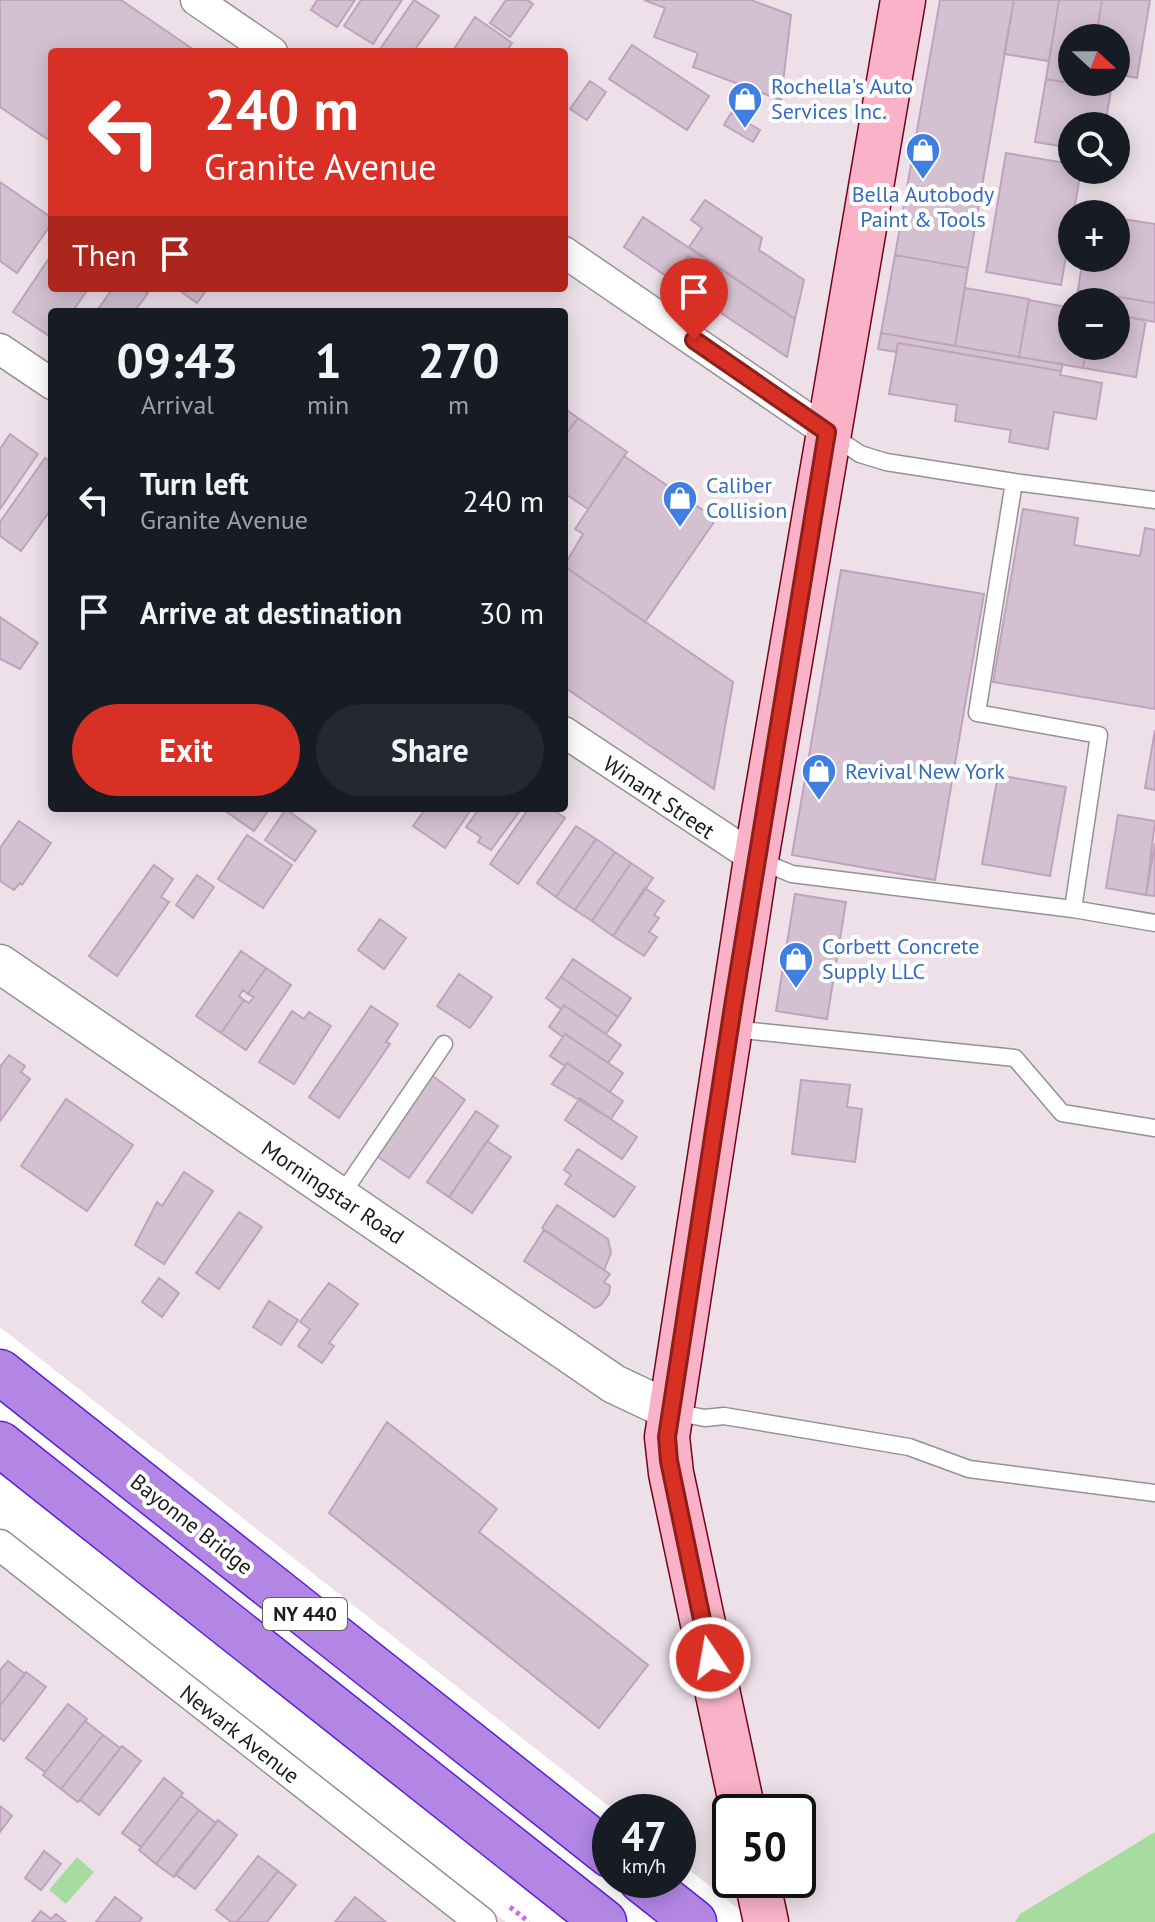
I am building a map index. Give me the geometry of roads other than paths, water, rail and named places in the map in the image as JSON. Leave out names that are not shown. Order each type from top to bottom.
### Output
[{"type":"highway","name":"Bayonne Bridge","points":[[0,1372],[592,1841]]},
{"type":"highway","name":"NY 440","points":[[0,1444],[604,1922]]},
{"type":"highway","points":[[664,1898],[694,1922]]},
{"type":"main road","points":[[739,1794],[669,1461],[671,1411],[756,859],[903,0]]},
{"type":"main road","points":[[761,1898],[766,1922]]},
{"type":"street","points":[[196,0],[266,48]]},
{"type":"street","points":[[568,255],[827,432]]},
{"type":"street","points":[[0,349],[48,381]]},
{"type":"street","name":"Winant Street","points":[[568,735],[756,859]]},
{"type":"street","name":"Morningstar Road","points":[[0,964],[614,1384],[671,1411]]},
{"type":"street","name":"Newark Avenue","points":[[0,1545],[481,1922]]},
{"type":"lane","points":[[827,432],[860,454],[886,462],[1155,500]]},
{"type":"lane","points":[[1014,482],[977,713],[1099,735],[1073,909]]},
{"type":"lane","points":[[756,859],[792,874],[1073,909],[1155,923]]},
{"type":"lane","points":[[729,1029],[1015,1058],[1062,1113],[1155,1128]]},
{"type":"lane","points":[[340,1197],[444,1044]]},
{"type":"lane","points":[[671,1411],[705,1418],[724,1416],[909,1447],[969,1469],[1155,1493]]},
{"type":"place","name":"Rochella's Auto Services Inc.","points":[[745,130]]},
{"type":"place","name":"Bella Autobody Paint & Tools","points":[[923,181]]},
{"type":"place","name":"Caliber Collision","points":[[680,529]]},
{"type":"place","name":"Revival New York","points":[[819,802]]},
{"type":"place","name":"Corbett Concrete Supply LLC","points":[[796,990]]}]
